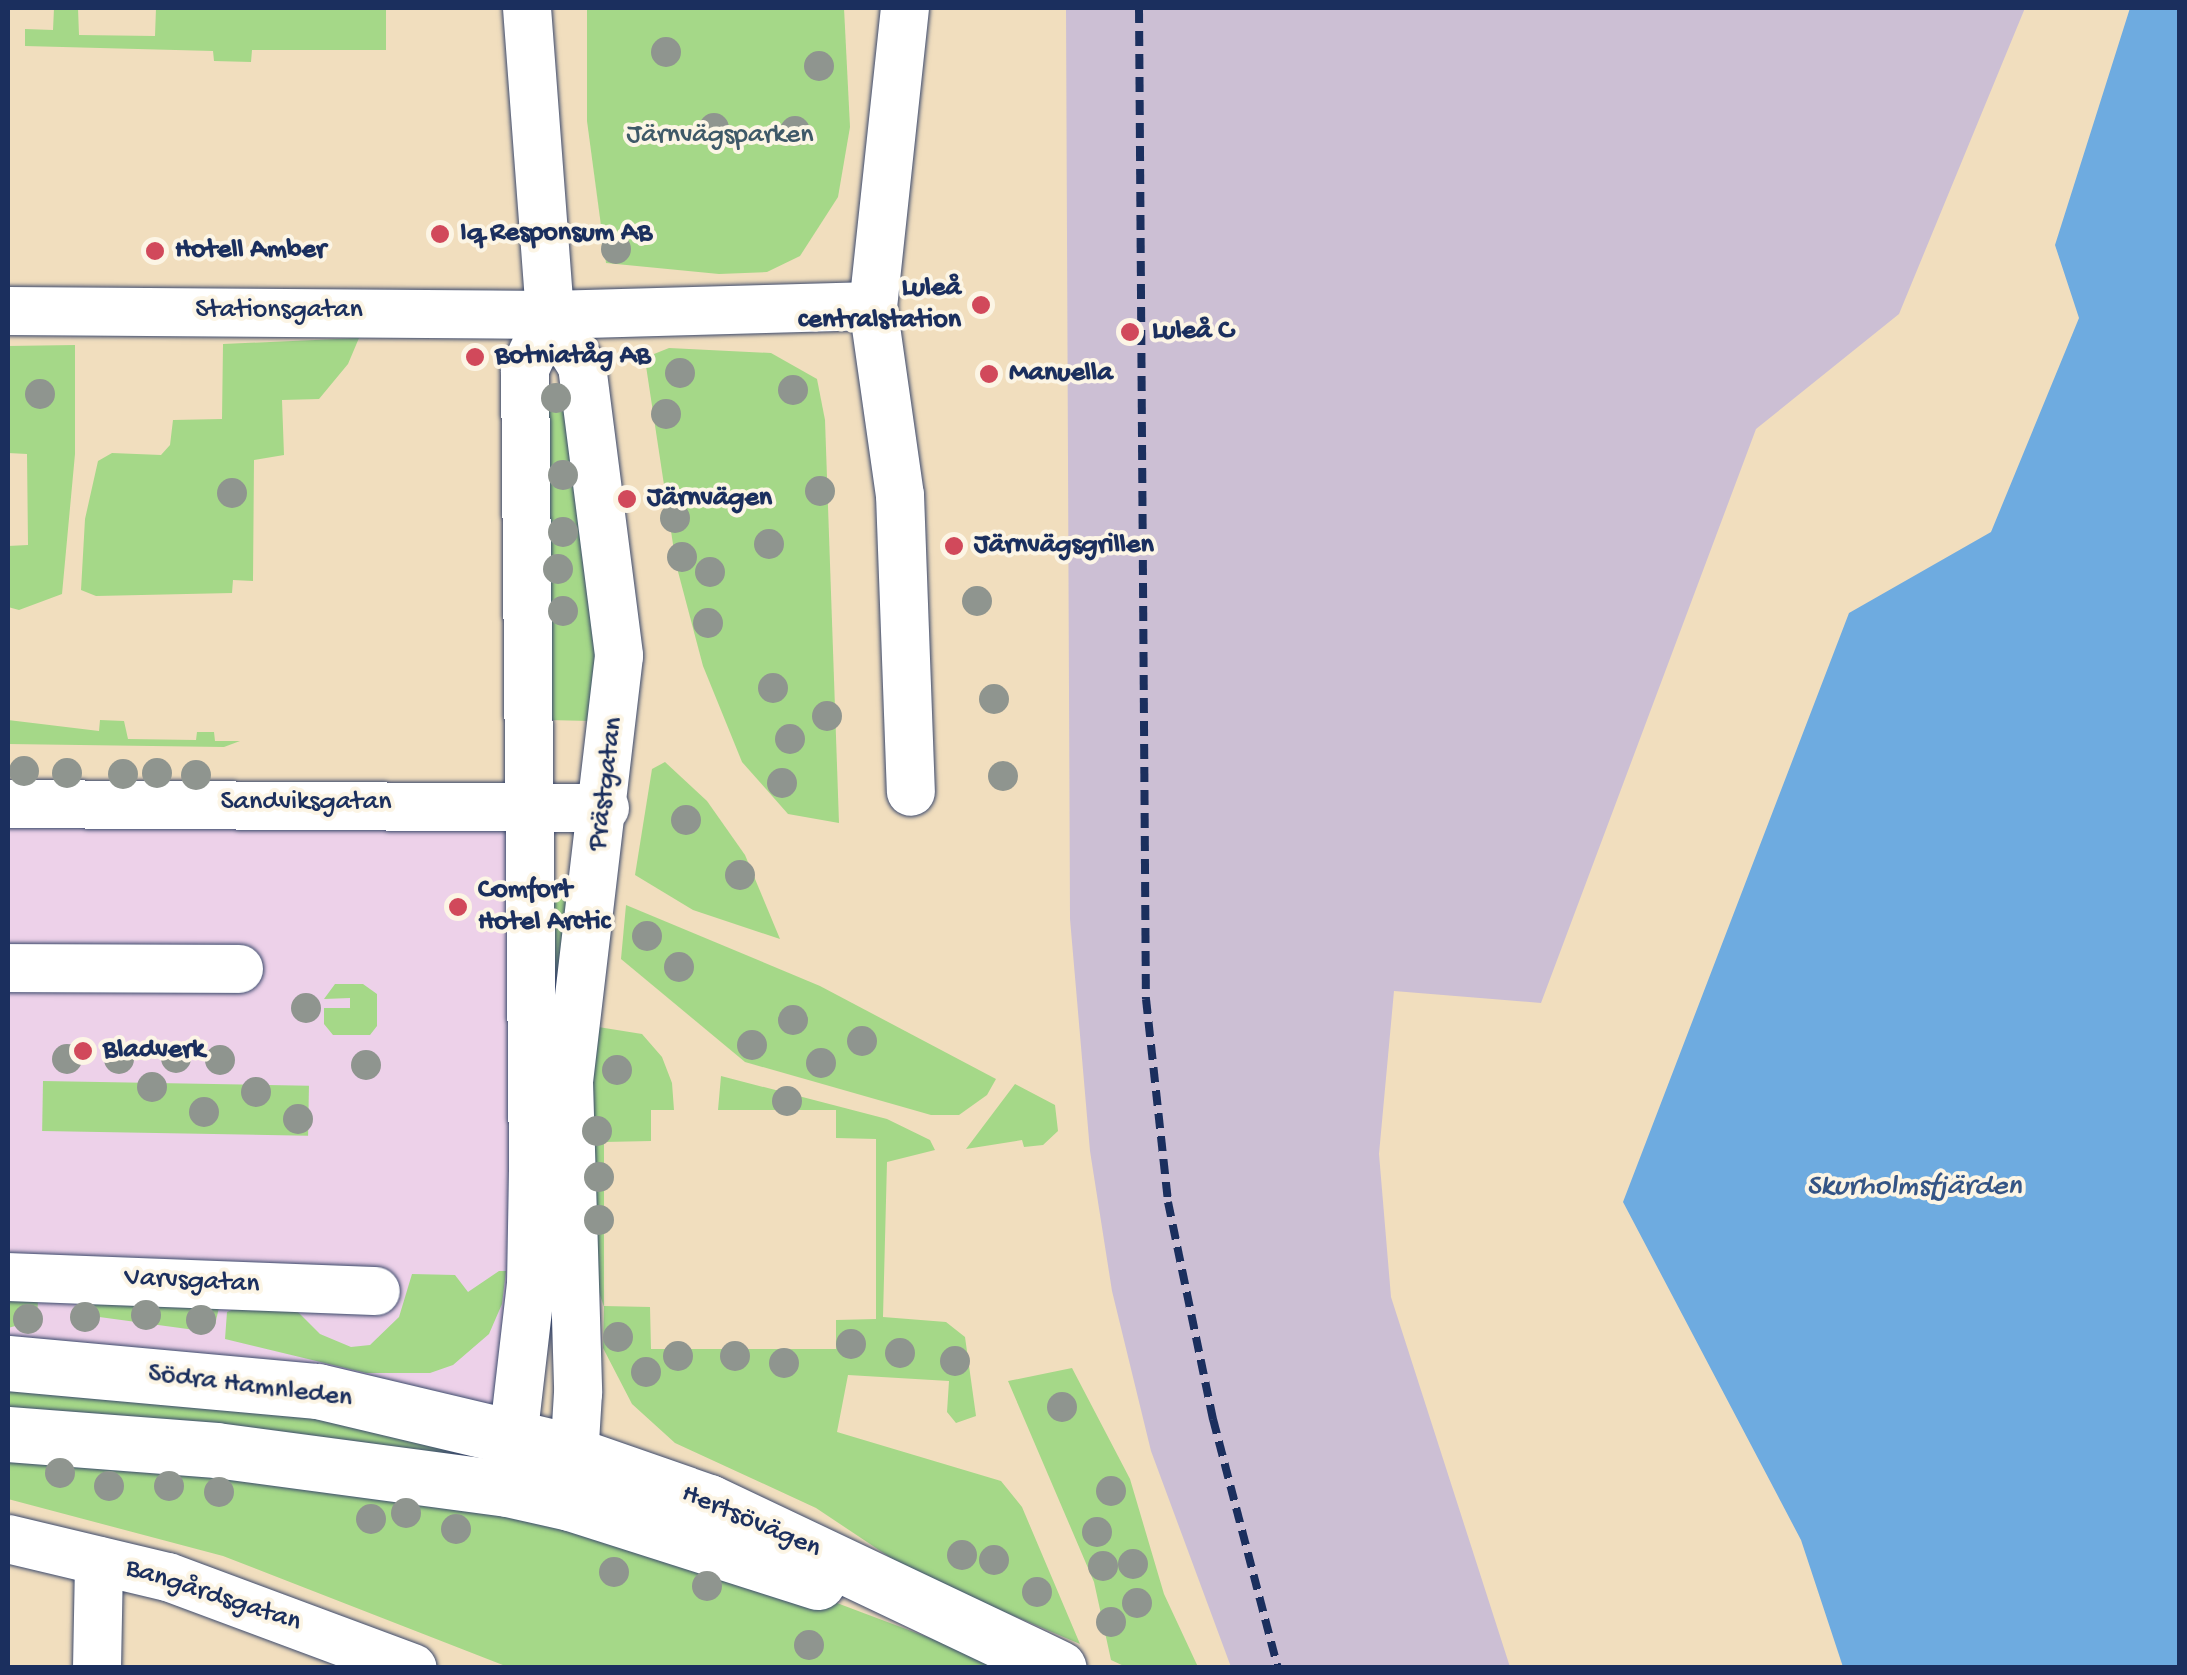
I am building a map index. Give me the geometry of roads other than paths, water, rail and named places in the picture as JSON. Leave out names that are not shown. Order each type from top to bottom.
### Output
[{"type":"main road","name":"Södra Hamnleden","points":[[8,1362],[318,1391],[543,1471]]},
{"type":"main road","points":[[8,1434],[543,1471]]},
{"type":"main road","name":"Hertsövägen","points":[[543,1471],[946,1619],[1056,1666]]},
{"type":"street","name":"Prästgatan","points":[[527,8],[550,315],[582,366],[616,594],[619,656],[605,808],[569,1082],[543,1471]]},
{"type":"street","points":[[905,8],[873,306],[900,495],[912,792]]},
{"type":"street","points":[[550,315],[873,306]]},
{"type":"street","name":"Stationsgatan","points":[[8,310],[550,315]]},
{"type":"street","name":"Prästgatan","points":[[543,1471],[531,1285],[526,369],[550,315]]},
{"type":"street","name":"Sandviksgatan","points":[[8,804],[530,804],[605,808]]},
{"type":"street","points":[[8,968],[239,969]]},
{"type":"street","name":"Varvsgatan","points":[[8,1277],[376,1291]]},
{"type":"street","name":"Bangårdsgatan","points":[[8,1539],[168,1577],[413,1668]]},
{"type":"street","points":[[97,1668],[99,1560]]},
{"type":"water","name":"Skurholmsfjärden","points":[[2130,8],[2180,8],[2179,1667],[1843,1667],[1801,1540],[1623,1202],[1849,613],[1991,532],[2079,318],[2055,245]]},
{"type":"railway","points":[[1139,8],[1146,999],[1168,1202],[1213,1419],[1278,1668]]},
{"type":"place","name":"Iq Responsum AB","points":[[440,234]]},
{"type":"place","name":"Hotell Amber","points":[[155,251]]},
{"type":"place","name":"Luleå centralstation","points":[[981,305]]},
{"type":"place","name":"Luleå C","points":[[1130,332]]},
{"type":"place","name":"Botniatåg AB","points":[[475,357]]},
{"type":"place","name":"Manuella","points":[[989,374]]},
{"type":"place","name":"Järnvägen","points":[[627,499]]},
{"type":"place","name":"Järnvägsgrillen","points":[[954,546]]},
{"type":"place","name":"Comfort Hotel Arctic","points":[[458,907]]},
{"type":"place","name":"Bladverk","points":[[83,1051]]},
{"type":"park label","name":"Järnvägsparken","points":[[720,136]]}]
